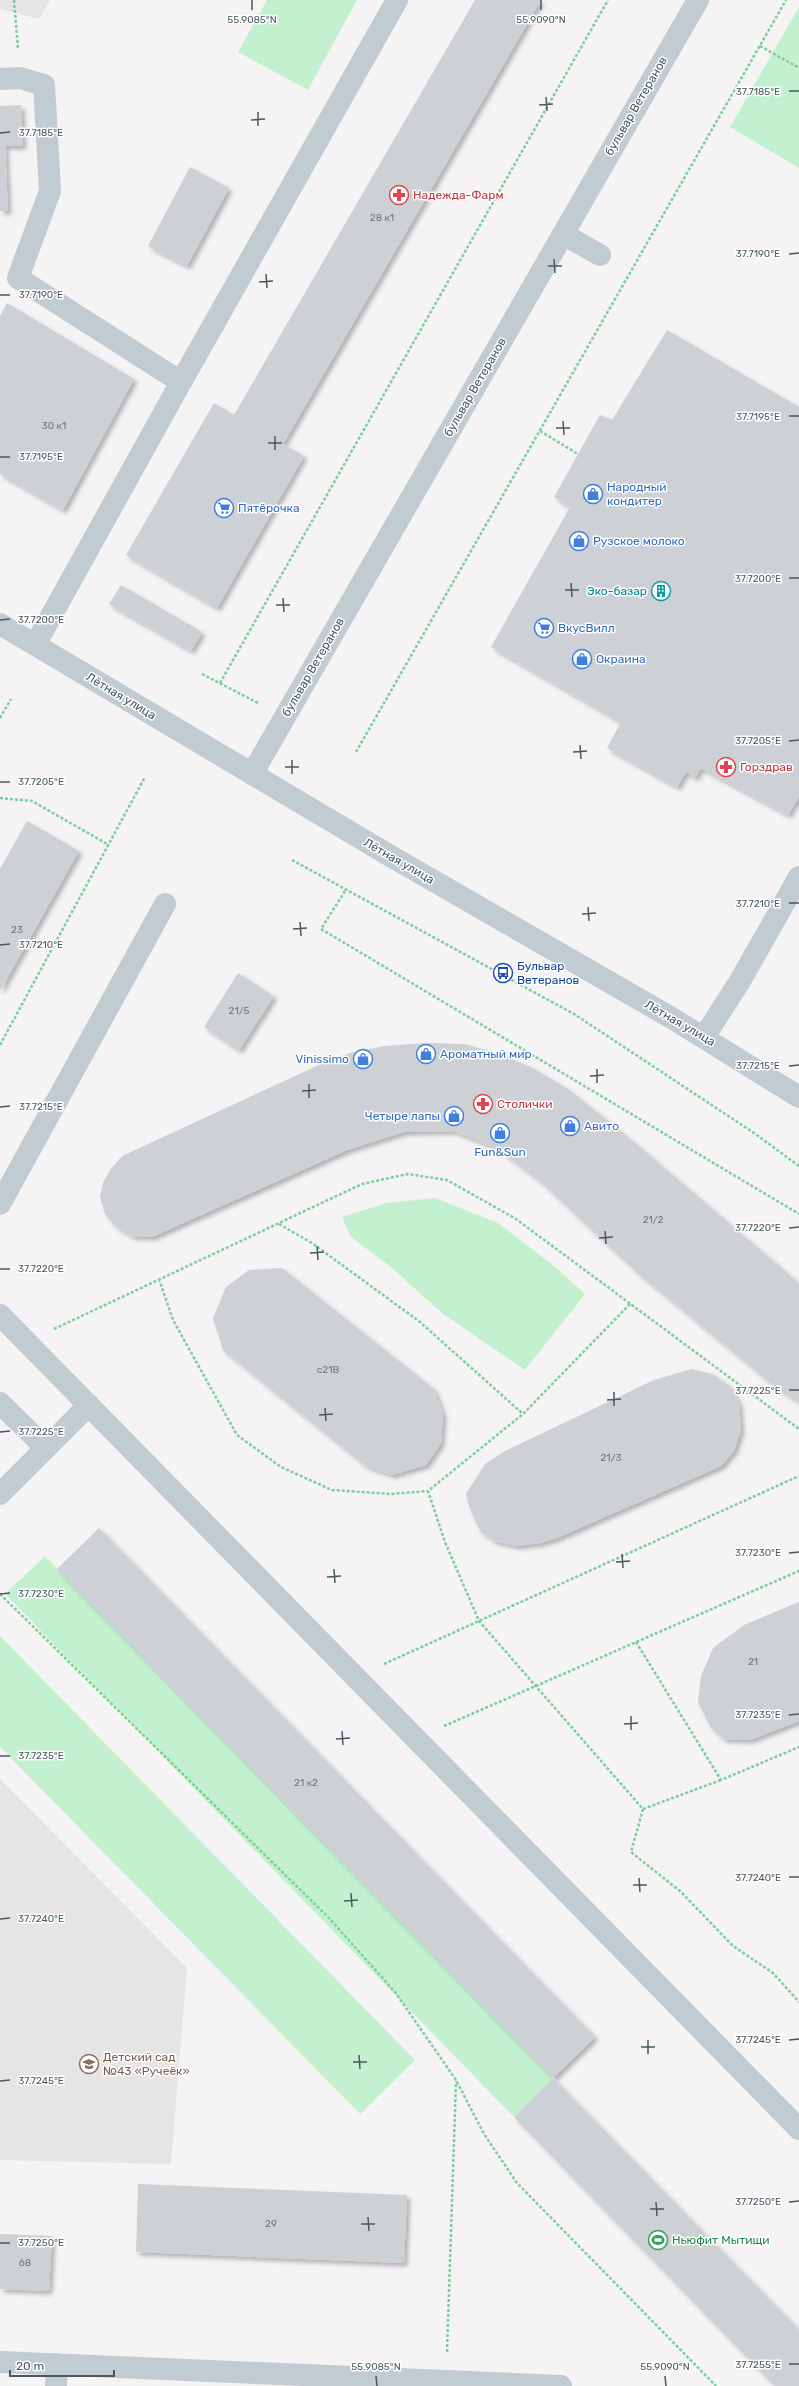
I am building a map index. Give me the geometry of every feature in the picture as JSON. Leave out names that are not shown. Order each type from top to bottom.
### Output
[{"type":"street","points":[[35,645],[181,382],[397,0]]},
{"type":"street","name":"бульвар Ветеранов","points":[[252,774],[698,0]]},
{"type":"street","points":[[10,78],[44,85],[50,191],[18,278],[181,382]]},
{"type":"street","points":[[563,234],[600,255]]},
{"type":"street","name":"Лётная улица","points":[[0,624],[252,774],[704,1038],[799,1097]]},
{"type":"street","points":[[704,1038],[740,981],[799,877]]},
{"type":"street","points":[[0,1204],[165,904]]},
{"type":"street","points":[[0,1314],[799,2129]]},
{"type":"street","points":[[0,1403],[46,1448]]},
{"type":"street","points":[[0,1494],[89,1405]]},
{"type":"street","points":[[0,2362],[561,2386]]},
{"type":"street","points":[[56,2386],[57,2364]]},
{"type":"path","points":[[10,78],[14,0]]},
{"type":"path","points":[[220,683],[608,0]]},
{"type":"path","points":[[356,752],[786,0]]},
{"type":"path","points":[[760,46],[799,68]]},
{"type":"path","points":[[540,431],[578,454]]},
{"type":"path","points":[[0,718],[11,699]]},
{"type":"path","points":[[0,1045],[145,776]]},
{"type":"path","points":[[0,798],[32,801],[109,845]]},
{"type":"path","points":[[292,860],[345,891],[574,1014],[754,1133],[799,1166]]},
{"type":"path","points":[[345,891],[321,929],[799,1214]]},
{"type":"path","points":[[27,1342],[362,1184],[408,1174],[447,1180],[516,1219],[799,1429]]},
{"type":"path","points":[[279,1223],[312,1244],[420,1322],[523,1414]]},
{"type":"path","points":[[159,1279],[173,1320],[237,1435],[281,1467],[332,1490],[391,1494],[428,1491],[523,1414],[630,1304]]},
{"type":"path","points":[[356,1677],[799,1476]]},
{"type":"path","points":[[428,1491],[445,1542],[479,1621],[642,1809]]},
{"type":"path","points":[[416,1738],[799,1571]]},
{"type":"path","points":[[0,1594],[329,1918],[395,1992],[456,2080],[484,2134],[517,2183],[716,2386]]},
{"type":"path","points":[[636,1642],[721,1780]]},
{"type":"path","points":[[642,1809],[721,1780],[799,1747]]},
{"type":"path","points":[[642,1809],[631,1852],[681,1892],[734,1946],[773,1973],[799,2002]]},
{"type":"path","points":[[446,2381],[456,2080]]},
{"type":"shaded area","points":[[0,0],[50,0],[39,19],[0,9]]},
{"type":"shaded area","name":"Детский сад №43 «Ручеёк»","points":[[0,1779],[187,1968],[171,2164],[0,2160]]},
{"type":"green space","points":[[267,0],[357,0],[308,90],[238,52]]},
{"type":"green space","points":[[799,7],[799,168],[730,127]]},
{"type":"green space","points":[[435,1198],[498,1223],[553,1265],[585,1294],[525,1370],[442,1313],[392,1268],[351,1237],[342,1217],[386,1203]]},
{"type":"green space","points":[[45,1556],[553,2078],[514,2117],[5,1594]]},
{"type":"green space","points":[[0,1636],[415,2060],[360,2114],[0,1747]]},
{"type":"building","points":[[475,0],[541,0],[283,444],[304,456],[217,608],[126,555],[214,403],[234,415]]},
{"type":"building","points":[[21,105],[23,146],[5,146],[8,211],[0,211],[0,106]]},
{"type":"building","points":[[190,167],[229,188],[187,266],[148,246]]},
{"type":"building","points":[[7,303],[134,379],[63,510],[0,474],[0,316]]},
{"type":"building","name":"Эко-базар","points":[[667,330],[799,407],[799,797],[788,815],[701,768],[695,778],[686,772],[677,787],[607,748],[621,722],[491,647],[570,507],[554,497],[600,415],[612,420]]},
{"type":"building","points":[[121,585],[202,632],[191,651],[109,604]]},
{"type":"building","points":[[27,821],[79,851],[0,991],[0,869]]},
{"type":"building","points":[[238,973],[274,996],[239,1050],[204,1027]]},
{"type":"building","points":[[427,1043],[464,1044],[497,1053],[533,1068],[568,1089],[634,1142],[799,1283],[799,1402],[776,1387],[639,1274],[541,1182],[498,1149],[454,1131],[404,1132],[347,1150],[152,1237],[132,1236],[115,1226],[105,1214],[100,1197],[103,1183],[110,1170],[122,1156],[323,1063],[350,1053],[385,1046]]},
{"type":"building","points":[[282,1268],[434,1389],[443,1414],[441,1443],[426,1465],[392,1475],[366,1466],[223,1350],[213,1318],[226,1287],[249,1270]]},
{"type":"building","points":[[691,1369],[712,1374],[730,1386],[739,1403],[741,1430],[734,1451],[721,1466],[557,1538],[540,1543],[517,1546],[494,1541],[480,1531],[470,1509],[466,1494],[485,1464],[505,1451],[654,1380]]},
{"type":"building","points":[[99,1528],[595,2037],[553,2078],[57,1569]]},
{"type":"building","points":[[799,1602],[799,1721],[750,1740],[723,1739],[710,1726],[698,1702],[701,1676],[713,1648],[744,1625]]},
{"type":"building","points":[[553,2078],[799,2330],[799,2386],[775,2386],[514,2117]]},
{"type":"building","points":[[138,2184],[407,2195],[404,2263],[136,2252]]},
{"type":"building","points":[[0,2234],[52,2236],[49,2291],[0,2289]]},
{"type":"place","name":"Надежда-Фарм","points":[[399,195]]},
{"type":"place","name":"Народный кондитер","points":[[593,494]]},
{"type":"place","name":"Пятёрочка","points":[[224,508]]},
{"type":"place","name":"Рузское молоко","points":[[579,541]]},
{"type":"place","name":"Эко-базар","points":[[661,591]]},
{"type":"place","name":"ВкусВилл","points":[[544,628]]},
{"type":"place","name":"Окраина","points":[[582,659]]},
{"type":"place","name":"Горздрав","points":[[726,767]]},
{"type":"place","name":"Бульвар Ветеранов","points":[[503,973]]},
{"type":"place","name":"Ароматный мир","points":[[426,1054]]},
{"type":"place","name":"Vinissimo","points":[[363,1059]]},
{"type":"place","name":"Столички","points":[[483,1104]]},
{"type":"place","name":"Четыре лапы","points":[[454,1116]]},
{"type":"place","name":"Авито","points":[[570,1126]]},
{"type":"place","name":"Fun&Sun","points":[[500,1133]]},
{"type":"place","name":"Детский сад №43 «Ручеёк»","points":[[89,2064]]},
{"type":"place","name":"Ньюфит Мытищи","points":[[658,2240]]}]
